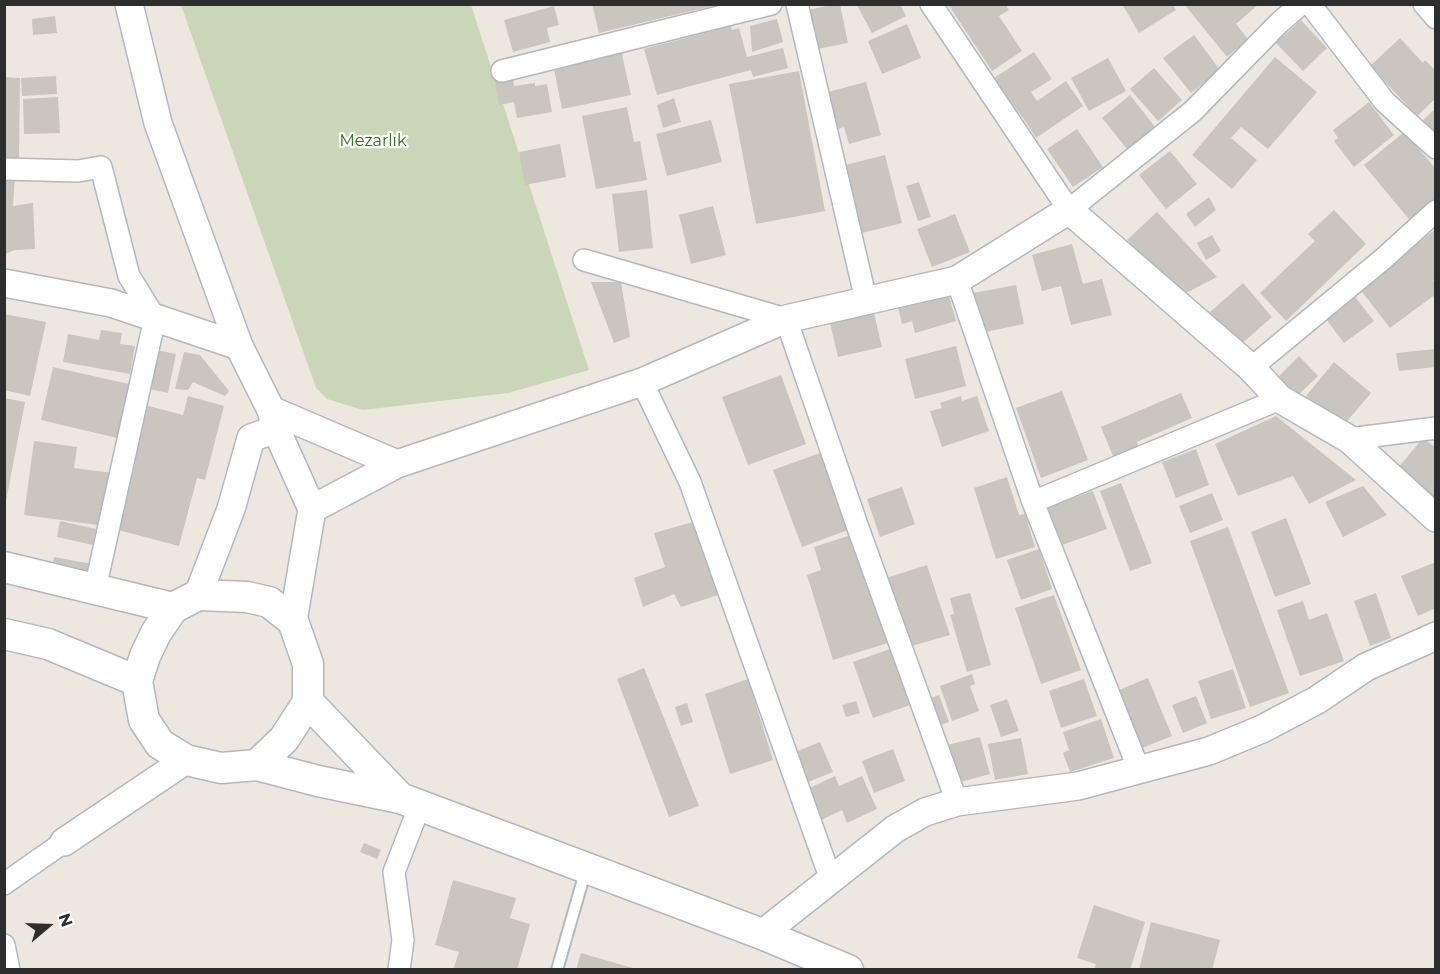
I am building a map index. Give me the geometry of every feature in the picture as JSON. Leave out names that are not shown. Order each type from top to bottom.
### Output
[{"type":"main road","points":[[4,567],[95,589],[185,601],[247,597],[269,602],[293,621],[308,664],[308,702],[284,739],[257,765]]},
{"type":"main road","points":[[185,601],[156,633],[137,681],[144,720],[160,744],[186,760],[221,768],[257,765],[410,802],[762,934],[848,969]]},
{"type":"main road","points":[[4,634],[48,644],[137,681]]},
{"type":"main road","points":[[308,702],[410,802]]},
{"type":"street","points":[[129,4],[158,123],[239,346],[274,419],[312,508],[293,621]]},
{"type":"street","points":[[502,71],[771,4]]},
{"type":"street","points":[[797,4],[866,300]]},
{"type":"street","points":[[931,4],[1069,210],[1251,368],[1280,399],[1349,439],[1436,518]]},
{"type":"street","points":[[312,508],[397,464],[642,382],[786,319],[957,280],[1069,210],[1193,111],[1279,23],[1301,4]]},
{"type":"street","points":[[1310,4],[1385,102],[1436,148]]},
{"type":"street","points":[[1424,4],[1436,18]]},
{"type":"street","points":[[4,169],[78,171],[101,167],[129,276],[155,318],[95,589]]},
{"type":"street","points":[[1251,368],[1383,259],[1436,211]]},
{"type":"street","points":[[584,260],[786,319]]},
{"type":"street","points":[[957,280],[1033,502],[1139,770]]},
{"type":"street","points":[[4,283],[111,303],[239,346]]},
{"type":"street","points":[[786,319],[857,525],[957,802]]},
{"type":"street","points":[[642,382],[690,482],[831,880]]},
{"type":"street","points":[[1033,502],[1280,399]]},
{"type":"street","points":[[274,419],[397,464]]},
{"type":"street","points":[[185,601],[231,509],[251,438],[274,419]]},
{"type":"street","points":[[1349,439],[1436,428]]},
{"type":"street","points":[[762,934],[895,829],[925,812],[957,802],[1078,786],[1209,751],[1262,729],[1317,700],[1366,667],[1436,636]]},
{"type":"street","points":[[4,884],[186,760]]},
{"type":"street","points":[[399,969],[403,940],[394,872],[410,802]]},
{"type":"street","points":[[4,945],[9,969]]},
{"type":"lane","points":[[557,969],[586,869]]},
{"type":"green space","name":"Mezarlık","points":[[181,5],[471,5],[589,370],[508,393],[363,410],[327,399],[316,388]]},
{"type":"building","points":[[592,4],[716,4],[716,5],[599,33]]},
{"type":"building","points":[[840,4],[848,43],[812,50],[804,11]]},
{"type":"building","points":[[900,4],[906,16],[872,33],[857,5]]},
{"type":"building","points":[[948,4],[1005,4],[1009,10],[999,16],[1022,51],[992,71]]},
{"type":"building","points":[[1122,4],[1173,4],[1176,10],[1139,33]]},
{"type":"building","points":[[1184,4],[1259,4],[1236,24],[1248,39],[1227,57]]},
{"type":"building","points":[[554,6],[559,25],[547,28],[550,42],[513,52],[504,20]]},
{"type":"building","points":[[55,16],[57,33],[33,35],[32,19]]},
{"type":"building","points":[[777,19],[783,42],[752,52],[750,26]]},
{"type":"building","points":[[1301,20],[1327,48],[1303,71],[1276,43]]},
{"type":"building","points":[[907,24],[921,58],[882,74],[868,41]]},
{"type":"building","points":[[731,26],[732,30],[739,28],[747,57],[783,48],[788,68],[753,77],[751,70],[657,95],[644,49]]},
{"type":"building","points":[[1194,35],[1220,70],[1191,93],[1163,58]]},
{"type":"building","points":[[1400,38],[1423,63],[1425,60],[1436,71],[1436,98],[1417,116],[1370,66]]},
{"type":"building","points":[[621,50],[631,95],[562,109],[553,64]]},
{"type":"building","points":[[1034,52],[1052,79],[1031,92],[1037,101],[1066,81],[1083,106],[1036,138],[994,78]]},
{"type":"building","points":[[1275,57],[1317,92],[1268,149],[1241,127],[1231,138],[1257,160],[1232,189],[1192,155]]},
{"type":"building","points":[[1108,58],[1126,91],[1089,111],[1071,78]]},
{"type":"building","points":[[1154,68],[1182,100],[1158,121],[1130,89]]},
{"type":"building","points":[[799,71],[825,211],[756,224],[729,84]]},
{"type":"building","points":[[512,74],[514,86],[547,84],[552,112],[517,118],[514,102],[499,105],[494,77]]},
{"type":"building","points":[[56,76],[57,94],[22,96],[21,78]]},
{"type":"building","points":[[4,77],[20,78],[19,160],[4,160]]},
{"type":"building","points":[[866,82],[881,135],[849,144],[844,127],[838,129],[828,92]]},
{"type":"building","points":[[1130,95],[1155,127],[1127,149],[1102,118]]},
{"type":"building","points":[[58,97],[60,133],[24,134],[23,99]]},
{"type":"building","points":[[674,98],[681,122],[663,128],[657,105]]},
{"type":"building","points":[[1369,102],[1394,135],[1354,167],[1334,141],[1338,138],[1333,130]]},
{"type":"building","points":[[627,107],[634,142],[640,141],[647,180],[596,189],[582,116]]},
{"type":"building","points":[[1436,108],[1436,137],[1421,122]]},
{"type":"building","points":[[711,120],[722,162],[667,176],[656,134]]},
{"type":"building","points":[[1077,129],[1103,167],[1073,187],[1047,149]]},
{"type":"building","points":[[1404,132],[1436,169],[1436,204],[1412,223],[1364,165]]},
{"type":"building","points":[[560,144],[566,177],[525,185],[519,152]]},
{"type":"building","points":[[1170,151],[1197,184],[1166,209],[1139,175]]},
{"type":"building","points":[[885,155],[902,223],[858,234],[841,166]]},
{"type":"building","points":[[4,177],[15,177],[13,206],[33,203],[35,249],[14,250],[4,255]]},
{"type":"building","points":[[919,182],[931,217],[918,221],[906,186]]},
{"type":"building","points":[[647,190],[653,248],[619,252],[612,194]]},
{"type":"building","points":[[1209,197],[1216,210],[1195,227],[1186,214]]},
{"type":"building","points":[[713,206],[726,255],[691,264],[679,215]]},
{"type":"building","points":[[1334,210],[1366,244],[1286,321],[1260,293],[1315,241],[1308,234]]},
{"type":"building","points":[[1157,212],[1217,277],[1186,293],[1182,289],[1177,293],[1127,240]]},
{"type":"building","points":[[955,214],[970,252],[932,267],[917,229]]},
{"type":"building","points":[[1436,229],[1436,278],[1433,280],[1436,284],[1436,294],[1390,328],[1359,288]]},
{"type":"building","points":[[1212,235],[1221,251],[1206,260],[1197,243]]},
{"type":"building","points":[[1072,244],[1083,284],[1102,279],[1112,315],[1071,325],[1061,286],[1042,291],[1032,255]]},
{"type":"building","points":[[591,282],[621,282],[630,337],[614,343]]},
{"type":"building","points":[[1243,283],[1272,317],[1239,346],[1210,312]]},
{"type":"building","points":[[1016,285],[1024,324],[981,333],[973,293]]},
{"type":"building","points":[[948,292],[956,321],[915,333],[912,321],[902,324],[898,307]]},
{"type":"building","points":[[1352,293],[1374,321],[1344,343],[1323,315]]},
{"type":"building","points":[[874,313],[882,347],[838,357],[830,323]]},
{"type":"building","points":[[4,314],[46,322],[30,396],[4,390]]},
{"type":"building","points":[[101,330],[122,333],[120,344],[135,346],[130,374],[63,362],[68,334],[99,340]]},
{"type":"building","points":[[956,346],[966,386],[915,399],[905,359]]},
{"type":"building","points":[[1436,349],[1436,367],[1399,371],[1396,353]]},
{"type":"building","points":[[156,350],[176,354],[168,393],[149,389]]},
{"type":"building","points":[[184,352],[200,355],[229,391],[225,396],[193,382],[188,390],[175,389]]},
{"type":"building","points":[[1299,356],[1318,376],[1297,396],[1279,376]]},
{"type":"building","points":[[1334,362],[1371,393],[1342,427],[1306,396]]},
{"type":"building","points":[[53,367],[129,384],[117,438],[41,420]]},
{"type":"building","points":[[781,375],[806,444],[748,465],[722,397]]},
{"type":"building","points":[[1062,391],[1088,460],[1041,478],[1016,408]]},
{"type":"building","points":[[1181,393],[1192,418],[1137,442],[1140,451],[1115,461],[1101,427]]},
{"type":"building","points":[[188,396],[224,406],[205,480],[197,478],[179,546],[118,530],[136,460],[131,459],[145,405],[183,415]]},
{"type":"building","points":[[961,396],[962,401],[977,396],[989,431],[942,447],[930,411],[942,408],[940,403]]},
{"type":"building","points":[[4,398],[25,402],[6,501],[4,501]]},
{"type":"building","points":[[1276,416],[1356,480],[1309,504],[1293,476],[1238,496],[1215,444]]},
{"type":"building","points":[[1423,438],[1436,448],[1436,499],[1398,468]]},
{"type":"building","points":[[34,441],[77,447],[74,468],[112,473],[105,526],[24,515]]},
{"type":"building","points":[[1196,449],[1209,485],[1176,498],[1162,462]]},
{"type":"building","points":[[820,453],[848,530],[802,547],[773,470]]},
{"type":"building","points":[[1007,477],[1019,515],[1025,514],[1035,547],[996,559],[974,488]]},
{"type":"building","points":[[1121,483],[1152,563],[1130,571],[1100,491]]},
{"type":"building","points":[[1363,486],[1387,515],[1343,537],[1325,502]]},
{"type":"building","points":[[902,487],[915,524],[880,537],[867,499]]},
{"type":"building","points":[[1093,491],[1107,529],[1062,545],[1048,507]]},
{"type":"building","points":[[1212,493],[1223,520],[1190,533],[1179,506]]},
{"type":"building","points":[[1286,518],[1311,584],[1275,597],[1251,532]]},
{"type":"building","points":[[60,521],[96,529],[93,545],[57,537]]},
{"type":"building","points":[[696,521],[721,594],[681,607],[674,594],[643,607],[634,578],[665,567],[654,533]]},
{"type":"building","points":[[1228,527],[1289,693],[1250,707],[1190,541]]},
{"type":"building","points":[[854,534],[888,643],[833,660],[807,575],[821,570],[814,547]]},
{"type":"building","points":[[1039,549],[1052,589],[1021,600],[1007,560]]},
{"type":"building","points":[[54,557],[92,564],[89,580],[51,572]]},
{"type":"building","points":[[1436,562],[1436,608],[1418,616],[1401,576]]},
{"type":"building","points":[[927,565],[950,635],[908,647],[886,578]]},
{"type":"building","points":[[970,593],[991,665],[967,672],[950,615],[954,614],[950,598]]},
{"type":"building","points":[[1376,593],[1391,638],[1370,646],[1354,601]]},
{"type":"building","points":[[1054,595],[1081,670],[1041,684],[1015,608]]},
{"type":"building","points":[[1303,601],[1309,620],[1327,613],[1344,661],[1300,676],[1277,610]]},
{"type":"building","points":[[890,649],[910,705],[873,718],[853,662]]},
{"type":"building","points":[[644,668],[699,806],[669,817],[617,679]]},
{"type":"building","points":[[1233,669],[1246,708],[1211,719],[1198,681]]},
{"type":"building","points":[[972,674],[975,684],[970,686],[979,711],[952,721],[940,686]]},
{"type":"building","points":[[1148,678],[1172,736],[1137,750],[1114,692]]},
{"type":"building","points":[[748,679],[773,760],[730,774],[705,694]]},
{"type":"building","points":[[1084,679],[1097,716],[1061,728],[1049,691]]},
{"type":"building","points":[[939,695],[949,722],[933,728],[923,701]]},
{"type":"building","points":[[1196,696],[1207,723],[1183,733],[1172,705]]},
{"type":"building","points":[[1007,699],[1019,731],[1001,737],[990,705]]},
{"type":"building","points":[[856,701],[860,713],[846,717],[842,705]]},
{"type":"building","points":[[687,703],[693,722],[681,726],[675,707]]},
{"type":"building","points":[[1101,719],[1114,758],[1070,772],[1063,753],[1069,750],[1063,732]]},
{"type":"building","points":[[980,737],[990,774],[957,783],[947,745]]},
{"type":"building","points":[[1021,738],[1028,774],[995,780],[988,744]]},
{"type":"building","points":[[820,742],[833,772],[808,782],[795,752]]},
{"type":"building","points":[[893,749],[905,781],[874,793],[862,761]]},
{"type":"building","points":[[835,776],[839,786],[862,776],[877,809],[847,823],[842,810],[819,821],[805,790]]},
{"type":"building","points":[[364,843],[381,850],[377,859],[360,852]]},
{"type":"building","points":[[453,880],[516,898],[510,918],[530,924],[517,970],[453,970],[459,952],[435,945]]},
{"type":"building","points":[[1094,905],[1145,922],[1130,970],[1094,970],[1096,964],[1077,958]]},
{"type":"building","points":[[1151,922],[1220,940],[1212,970],[1139,970]]},
{"type":"building","points":[[581,953],[636,969],[636,970],[576,970]]}]
